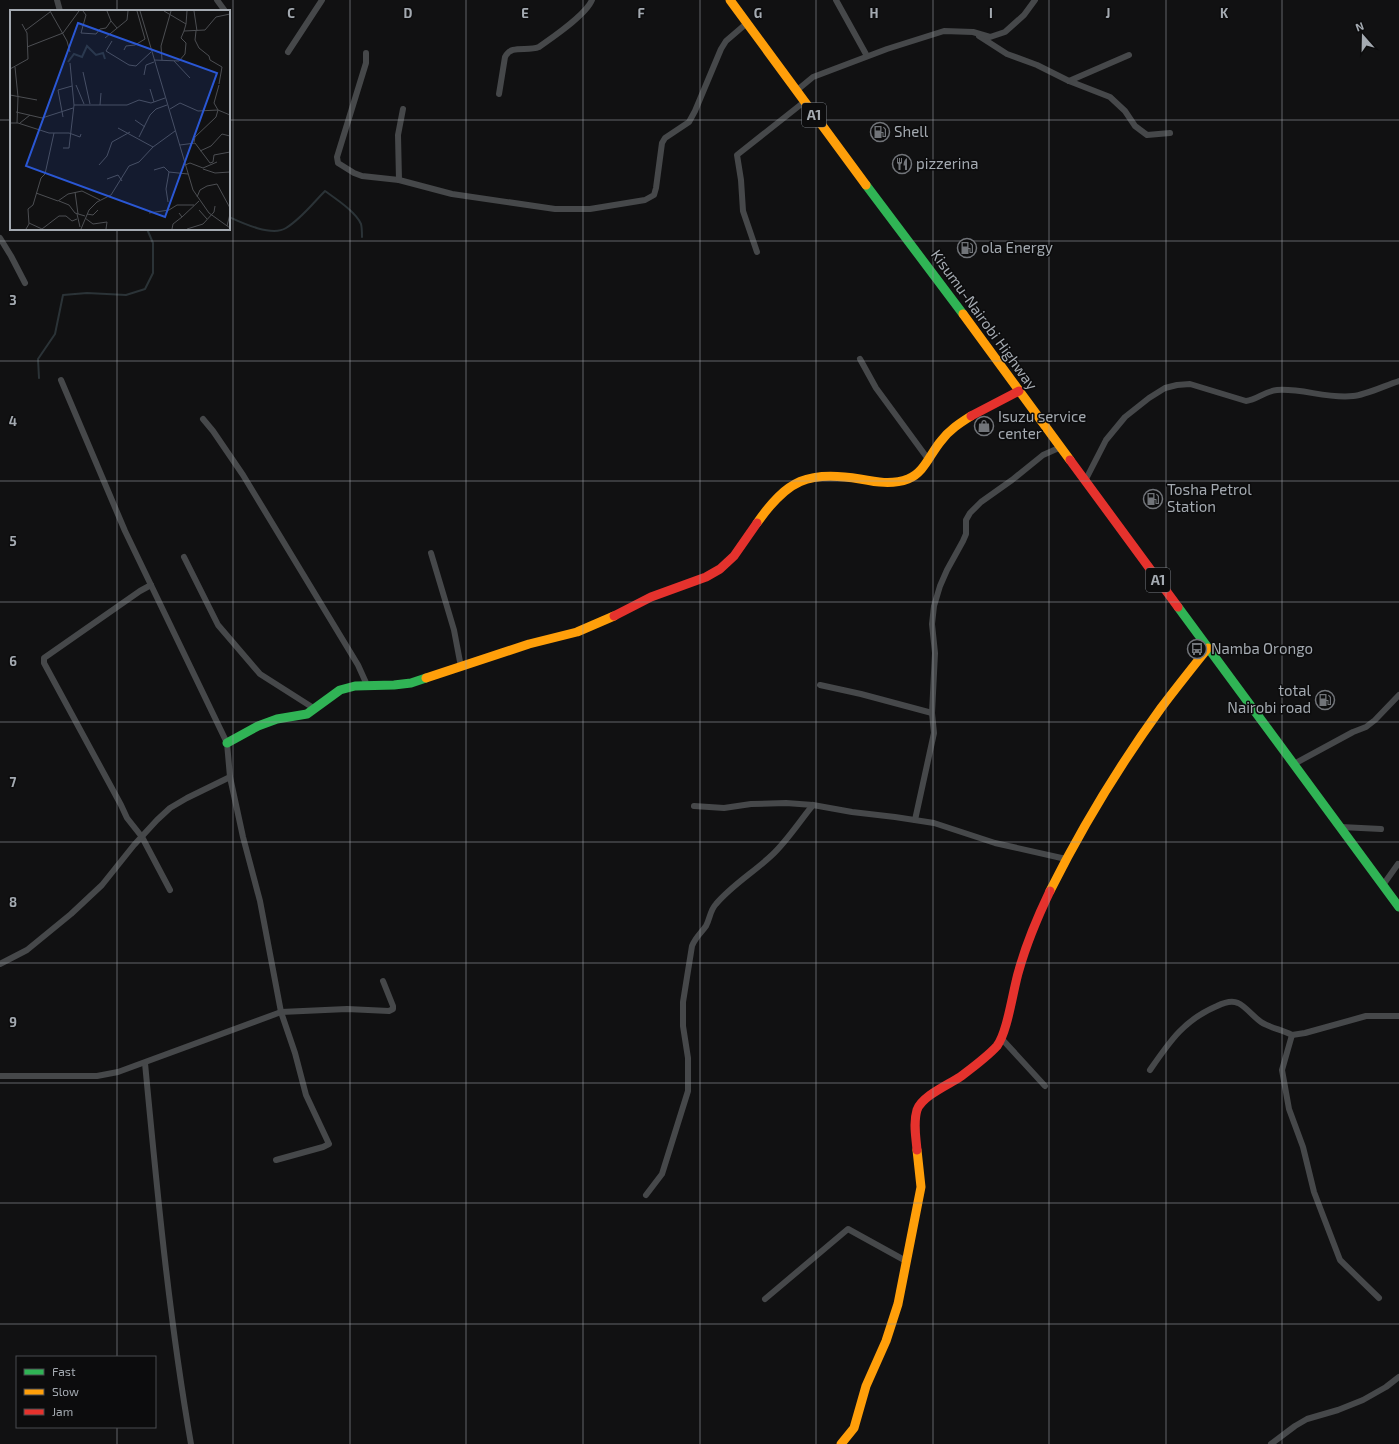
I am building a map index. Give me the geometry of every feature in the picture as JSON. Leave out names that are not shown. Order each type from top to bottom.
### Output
[{"type":"main road","name":"A1","points":[[730,0],[898,230],[917,252]]},
{"type":"main road","name":"Kisumu-Nairobi Highway","points":[[917,252],[987,345],[1019,391],[1399,907]]},
{"type":"main road","points":[[227,743],[258,726],[277,719],[308,714],[340,690],[355,686],[411,683],[531,644],[568,635],[585,629],[660,593],[719,570],[732,558],[759,518],[776,498],[788,488],[805,479],[823,475],[841,476],[879,482],[898,482],[907,480],[915,476],[920,471],[946,435],[962,422],[976,413],[1019,391]]},
{"type":"main road","points":[[841,1444],[854,1428],[866,1386],[888,1335],[898,1304],[921,1187],[915,1126],[917,1111],[920,1105],[928,1098],[961,1076],[992,1051],[1001,1038],[1020,969],[1039,914],[1066,859],[1102,796],[1161,708],[1208,648]]},
{"type":"street","points":[[57,0],[60,10]]},
{"type":"street","points":[[217,0],[225,10]]},
{"type":"street","points":[[288,52],[322,0]]},
{"type":"street","points":[[499,94],[507,52],[513,49],[532,50],[540,47],[585,10],[592,0]]},
{"type":"street","points":[[836,0],[867,56]]},
{"type":"street","points":[[796,91],[813,77],[867,56],[944,31],[973,32],[990,37],[1004,32],[1024,15],[1034,0]]},
{"type":"street","points":[[366,53],[366,63],[338,152],[338,163],[362,176],[399,180],[452,194],[555,209],[590,209],[651,198],[654,195],[662,143],[665,138],[689,122],[721,49],[726,41],[747,23]]},
{"type":"street","points":[[973,32],[1007,54],[1037,65],[1069,81],[1110,97],[1125,111],[1135,126],[1147,135],[1170,133]]},
{"type":"street","points":[[1069,81],[1129,55]]},
{"type":"street","points":[[758,252],[743,211],[741,180],[737,155],[804,102]]},
{"type":"street","points":[[399,180],[398,135],[403,109]]},
{"type":"street","points":[[0,238],[25,283]]},
{"type":"street","points":[[860,359],[876,388],[928,459]]},
{"type":"street","points":[[61,380],[125,531],[227,743],[230,777],[243,836],[260,901],[282,1012],[306,1095],[329,1144],[276,1160]]},
{"type":"street","points":[[1085,481],[1106,440],[1125,417],[1149,398],[1165,388],[1190,384],[1250,401],[1268,391],[1283,389],[1333,396],[1355,396],[1399,381]]},
{"type":"street","points":[[203,419],[243,475],[358,665],[367,685]]},
{"type":"street","points":[[916,820],[934,733],[932,713],[935,653],[932,624],[934,606],[940,586],[966,534],[966,520],[970,512],[1043,455],[1061,447]]},
{"type":"street","points":[[431,553],[454,630],[461,666]]},
{"type":"street","points":[[184,557],[218,625],[260,674],[315,709]]},
{"type":"street","points":[[151,585],[116,607],[44,658],[44,663],[122,805],[127,818],[142,837],[170,890]]},
{"type":"street","points":[[820,685],[932,713]]},
{"type":"street","points":[[1294,764],[1353,732],[1366,727],[1375,720],[1399,694]]},
{"type":"street","points":[[0,964],[28,950],[71,914],[102,885],[142,837],[170,808],[230,777]]},
{"type":"street","points":[[694,806],[724,808],[751,804],[786,803],[813,805],[934,823],[995,843],[1066,859]]},
{"type":"street","points":[[646,1195],[662,1174],[688,1091],[688,1058],[683,1002],[694,939],[705,927],[712,909],[716,904],[744,878],[772,856],[813,805]]},
{"type":"street","points":[[1341,827],[1381,830]]},
{"type":"street","points":[[1383,885],[1398,864]]},
{"type":"street","points":[[0,1076],[97,1076],[118,1072],[282,1012],[347,1009],[391,1011],[393,1006],[383,981]]},
{"type":"street","points":[[1150,1070],[1171,1040],[1187,1023],[1207,1010],[1225,1002],[1238,1003],[1263,1023],[1285,1031],[1292,1036],[1366,1016],[1399,1016]]},
{"type":"street","points":[[1292,1036],[1282,1070],[1289,1109],[1303,1147],[1314,1192],[1340,1260],[1379,1298]]},
{"type":"street","points":[[1001,1038],[1045,1086]]},
{"type":"street","points":[[145,1063],[162,1239],[185,1406],[192,1444]]},
{"type":"street","points":[[765,1299],[848,1229],[906,1261]]},
{"type":"street","points":[[1271,1444],[1307,1419],[1338,1410],[1363,1400],[1386,1387],[1399,1377]]},
{"type":"waterway","points":[[230,218],[257,228],[273,231],[280,230],[286,228],[297,220],[325,191],[355,215],[361,224],[362,237]]},
{"type":"waterway","points":[[39,378],[38,359],[55,334],[63,295],[87,293],[126,295],[145,289],[153,273],[153,243],[147,230]]},
{"type":"traffic: fast","points":[[866,185],[963,314]]},
{"type":"traffic: fast","points":[[1178,607],[1399,907]]},
{"type":"traffic: fast","points":[[227,743],[258,726],[277,719],[307,714],[340,690],[355,686],[411,683],[426,678]]},
{"type":"traffic: slow","points":[[730,0],[866,185]]},
{"type":"traffic: slow","points":[[963,314],[1070,460]]},
{"type":"traffic: slow","points":[[757,523],[778,497],[789,488],[812,478],[826,476],[884,482],[896,482],[908,479],[923,468],[944,437],[971,416]]},
{"type":"traffic: slow","points":[[426,678],[529,644],[577,632],[614,616]]},
{"type":"traffic: slow","points":[[1050,891],[1088,820],[1130,752],[1161,708],[1208,648]]},
{"type":"traffic: slow","points":[[841,1444],[854,1428],[866,1386],[886,1341],[898,1304],[921,1187],[917,1150]]},
{"type":"traffic: jam","points":[[971,416],[1019,391]]},
{"type":"traffic: jam","points":[[1070,460],[1178,607]]},
{"type":"traffic: jam","points":[[614,616],[651,597],[706,577],[720,569],[734,556],[757,523]]},
{"type":"traffic: jam","points":[[917,1150],[915,1120],[917,1110],[920,1105],[936,1091],[960,1077],[989,1054],[997,1046],[1001,1039],[1022,960],[1050,891]]},
{"type":"place","name":"Shell","points":[[880,132]]},
{"type":"place","name":"pizzerina","points":[[902,164]]},
{"type":"place","name":"ola Energy","points":[[967,248]]},
{"type":"place","name":"Isuzu service center","points":[[984,426]]},
{"type":"place","name":"Tosha Petrol Station","points":[[1153,499]]},
{"type":"place","name":"Namba Orongo","points":[[1197,649]]},
{"type":"place","name":"total Nairobi road","points":[[1325,700]]}]
